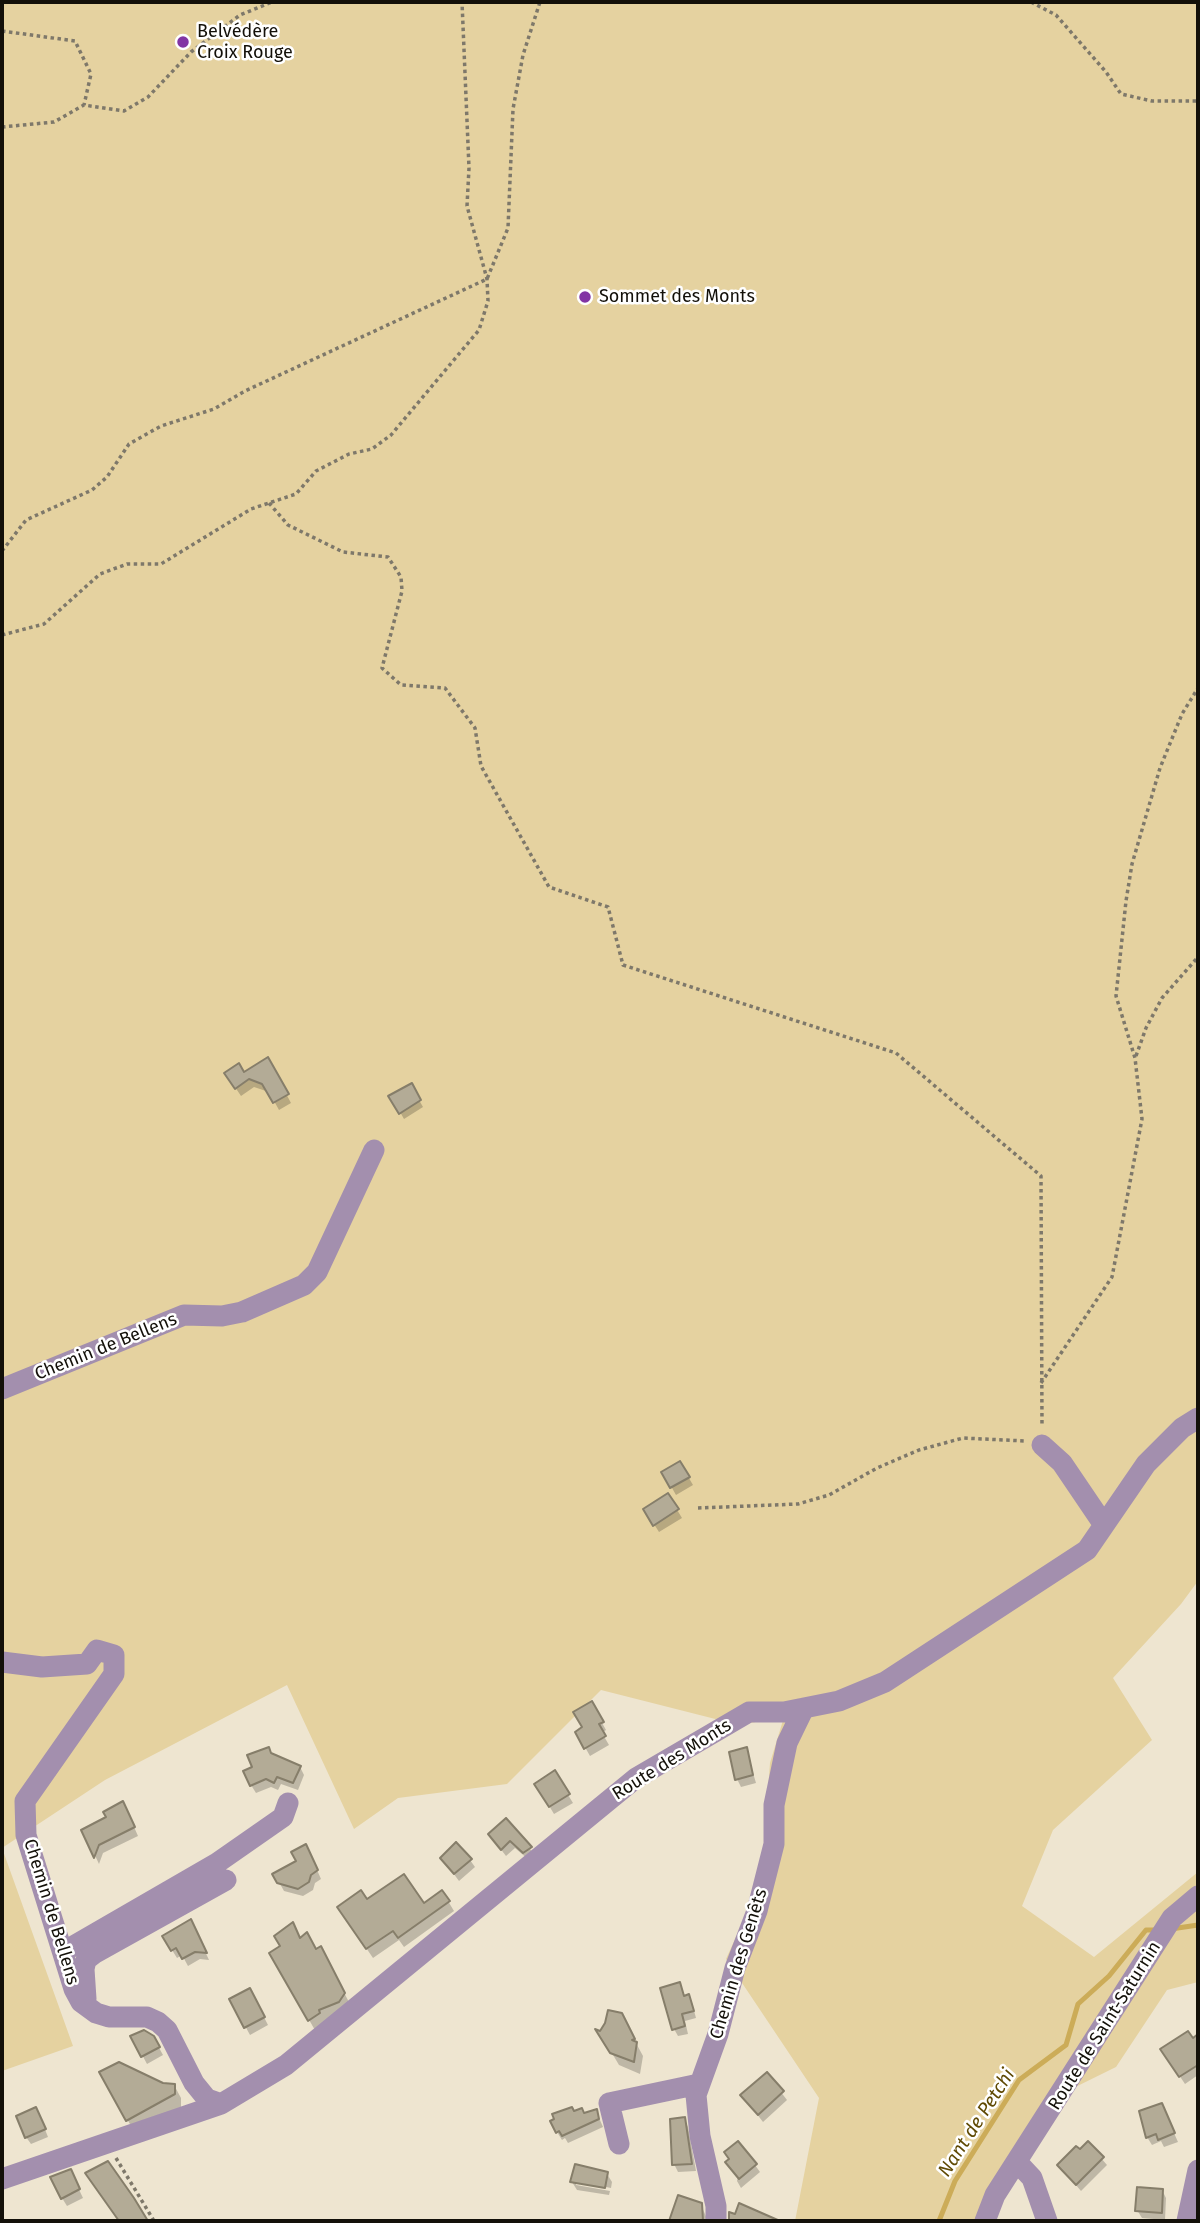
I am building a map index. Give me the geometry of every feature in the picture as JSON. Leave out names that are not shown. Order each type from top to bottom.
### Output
[{"type":"street","name":"Chemin de Bellens","points":[[2,1389],[184,1315],[222,1316],[242,1312],[304,1285],[317,1272],[374,1150]]},
{"type":"street","name":"Route des Monts","points":[[108,2144],[221,2104],[286,2065],[636,1778],[748,1712],[839,1701],[885,1682],[1087,1550],[1146,1464],[1182,1429],[1198,1418]]},
{"type":"street","points":[[1042,1444],[1062,1463],[1104,1525]]},
{"type":"street","name":"Chemin de Bellens","points":[[2,1662],[42,1667],[87,1664],[97,1650],[114,1655],[114,1674],[25,1801],[26,1835],[74,1989],[81,2002],[96,2013]]},
{"type":"street","name":"Chemin des Genêts","points":[[716,2221],[716,2206],[700,2136],[696,2095],[718,2034],[735,1968],[757,1911],[774,1844],[774,1805],[787,1743],[804,1707]]},
{"type":"street","points":[[63,1952],[216,1863],[283,1817],[288,1803]]},
{"type":"street","points":[[221,2104],[207,2099],[194,2083],[178,2048],[158,2022],[147,2017],[109,2017],[96,2013],[89,2006],[83,1983],[86,1961],[105,1945],[226,1880]]},
{"type":"street","name":"Route de Saint-Saturnin","points":[[985,2221],[995,2195],[1172,1918],[1198,1896]]},
{"type":"street","points":[[619,2144],[609,2103],[699,2084]]},
{"type":"street","points":[[2,2179],[108,2144]]},
{"type":"street","points":[[1017,2162],[1032,2178],[1047,2221]]},
{"type":"street","points":[[1187,2221],[1198,2170]]},
{"type":"path","points":[[2,127],[54,122],[84,105],[124,111],[148,97],[191,52],[240,15],[272,2]]},
{"type":"path","points":[[2,635],[44,624],[100,574],[127,564],[161,564],[251,509],[296,494],[316,471],[349,454],[372,449],[391,435],[479,330],[488,301],[487,279],[467,206],[469,168],[463,2]]},
{"type":"path","points":[[2,551],[26,520],[92,490],[107,477],[129,444],[150,432],[214,409],[245,391],[487,279],[508,228],[513,109],[523,55],[540,2]]},
{"type":"path","points":[[1031,2],[1056,15],[1106,72],[1121,94],[1152,101],[1198,101]]},
{"type":"path","points":[[2,32],[75,41],[91,74],[84,105]]},
{"type":"path","points":[[269,503],[288,525],[343,552],[388,557],[401,577],[402,591],[382,668],[401,685],[445,688],[475,728],[481,766],[549,887],[608,907],[624,965],[896,1053],[1041,1176],[1042,1444],[1012,1438],[963,1438],[919,1450],[877,1468],[829,1495],[798,1504],[698,1508]]},
{"type":"path","points":[[1041,1384],[1112,1277],[1142,1118],[1135,1058],[1116,996],[1126,901],[1132,864],[1160,768],[1182,714],[1198,688]]},
{"type":"path","points":[[1135,1058],[1146,1028],[1162,998],[1198,957]]},
{"type":"path","points":[[108,2144],[154,2221]]},
{"type":"shaded area","points":[[2,2],[1198,2],[1198,1581],[1181,1604],[1113,1678],[1152,1740],[1053,1830],[1022,1906],[1094,1957],[1198,1872],[1198,1982],[1167,1990],[1116,2067],[1051,2099],[979,2221],[795,2221],[819,2098],[726,1959],[761,1882],[770,1763],[784,1717],[739,1725],[601,1690],[507,1784],[398,1798],[354,1829],[287,1685],[105,1780],[2,1848]]},
{"type":"shaded area","points":[[2,1848],[73,2046],[2,2071]]},
{"type":"building","points":[[268,1057],[289,1094],[273,1103],[262,1084],[249,1079],[235,1089],[224,1073],[239,1063],[244,1072]]},
{"type":"building","points":[[412,1083],[421,1100],[399,1114],[388,1096]]},
{"type":"building","points":[[680,1461],[690,1477],[670,1488],[661,1472]]},
{"type":"building","points":[[668,1493],[679,1509],[653,1526],[643,1509]]},
{"type":"building","points":[[592,1701],[604,1722],[599,1724],[606,1736],[584,1749],[575,1732],[582,1727],[573,1712]]},
{"type":"building","points":[[269,1747],[271,1753],[301,1766],[293,1783],[277,1777],[274,1783],[266,1779],[250,1786],[243,1771],[252,1767],[247,1755]]},
{"type":"building","points":[[747,1747],[753,1775],[735,1780],[729,1752]]},
{"type":"building","points":[[555,1770],[570,1794],[549,1807],[534,1784]]},
{"type":"building","points":[[123,1801],[135,1827],[99,1845],[94,1858],[81,1830],[106,1817],[103,1812]]},
{"type":"building","points":[[506,1818],[532,1847],[523,1853],[510,1841],[501,1850],[488,1834]]},
{"type":"building","points":[[456,1842],[472,1859],[454,1874],[440,1858]]},
{"type":"building","points":[[306,1844],[318,1870],[311,1875],[309,1882],[298,1889],[277,1883],[272,1874],[296,1861],[291,1852]]},
{"type":"building","points":[[404,1874],[424,1903],[442,1890],[450,1901],[398,1938],[393,1931],[366,1949],[337,1907],[361,1890],[367,1899]]},
{"type":"building","points":[[191,1919],[207,1953],[195,1952],[182,1959],[176,1948],[171,1951],[162,1936]]},
{"type":"building","points":[[293,1922],[300,1938],[307,1932],[316,1949],[321,1946],[345,1993],[339,2002],[319,2010],[320,2013],[308,2021],[269,1953],[280,1946],[274,1936]]},
{"type":"building","points":[[680,1982],[684,1996],[689,1994],[694,2011],[682,2014],[685,2026],[672,2030],[660,1988]]},
{"type":"building","points":[[250,1988],[265,2017],[244,2028],[229,1999]]},
{"type":"building","points":[[608,2010],[622,2013],[635,2039],[632,2040],[637,2042],[634,2062],[610,2053],[595,2029],[600,2031]]},
{"type":"building","points":[[144,2030],[154,2036],[160,2047],[141,2057],[130,2036]]},
{"type":"building","points":[[1188,2031],[1193,2038],[1198,2034],[1198,2065],[1179,2077],[1160,2049]]},
{"type":"building","points":[[119,2062],[163,2083],[175,2084],[175,2094],[126,2121],[99,2072]]},
{"type":"building","points":[[767,2072],[784,2091],[758,2115],[740,2095]]},
{"type":"building","points":[[1162,2103],[1175,2133],[1158,2140],[1156,2134],[1146,2138],[1139,2111]]},
{"type":"building","points":[[36,2107],[46,2129],[25,2138],[16,2116]]},
{"type":"building","points":[[572,2107],[574,2111],[582,2108],[584,2113],[597,2109],[599,2119],[562,2136],[559,2131],[556,2133],[550,2121],[554,2119],[552,2114]]},
{"type":"building","points":[[685,2117],[692,2164],[672,2165],[670,2119]]},
{"type":"building","points":[[738,2141],[757,2164],[739,2179],[725,2162],[729,2159],[724,2152]]},
{"type":"building","points":[[1088,2141],[1104,2157],[1076,2185],[1057,2165],[1076,2146],[1080,2149]]},
{"type":"building","points":[[108,2161],[148,2221],[119,2221],[85,2173]]},
{"type":"building","points":[[575,2164],[608,2172],[605,2188],[570,2182]]},
{"type":"building","points":[[71,2169],[80,2189],[61,2199],[50,2177]]},
{"type":"building","points":[[1137,2187],[1163,2189],[1162,2213],[1135,2211]]},
{"type":"building","points":[[678,2195],[702,2203],[703,2221],[669,2221]]},
{"type":"building","points":[[739,2203],[780,2221],[729,2221],[729,2212],[735,2214]]},
{"type":"waterway","name":"Nant de Petchi","points":[[1171,1929],[1198,1925]]},
{"type":"waterway","name":"Nant de Petchi","points":[[939,2221],[955,2181],[1019,2080],[1066,2045],[1078,2004],[1109,1976],[1146,1930],[1157,1930]]},
{"type":"place","name":"Belvédère Croix Rouge","points":[[183,42]]},
{"type":"place","name":"Sommet des Monts","points":[[585,297]]}]
